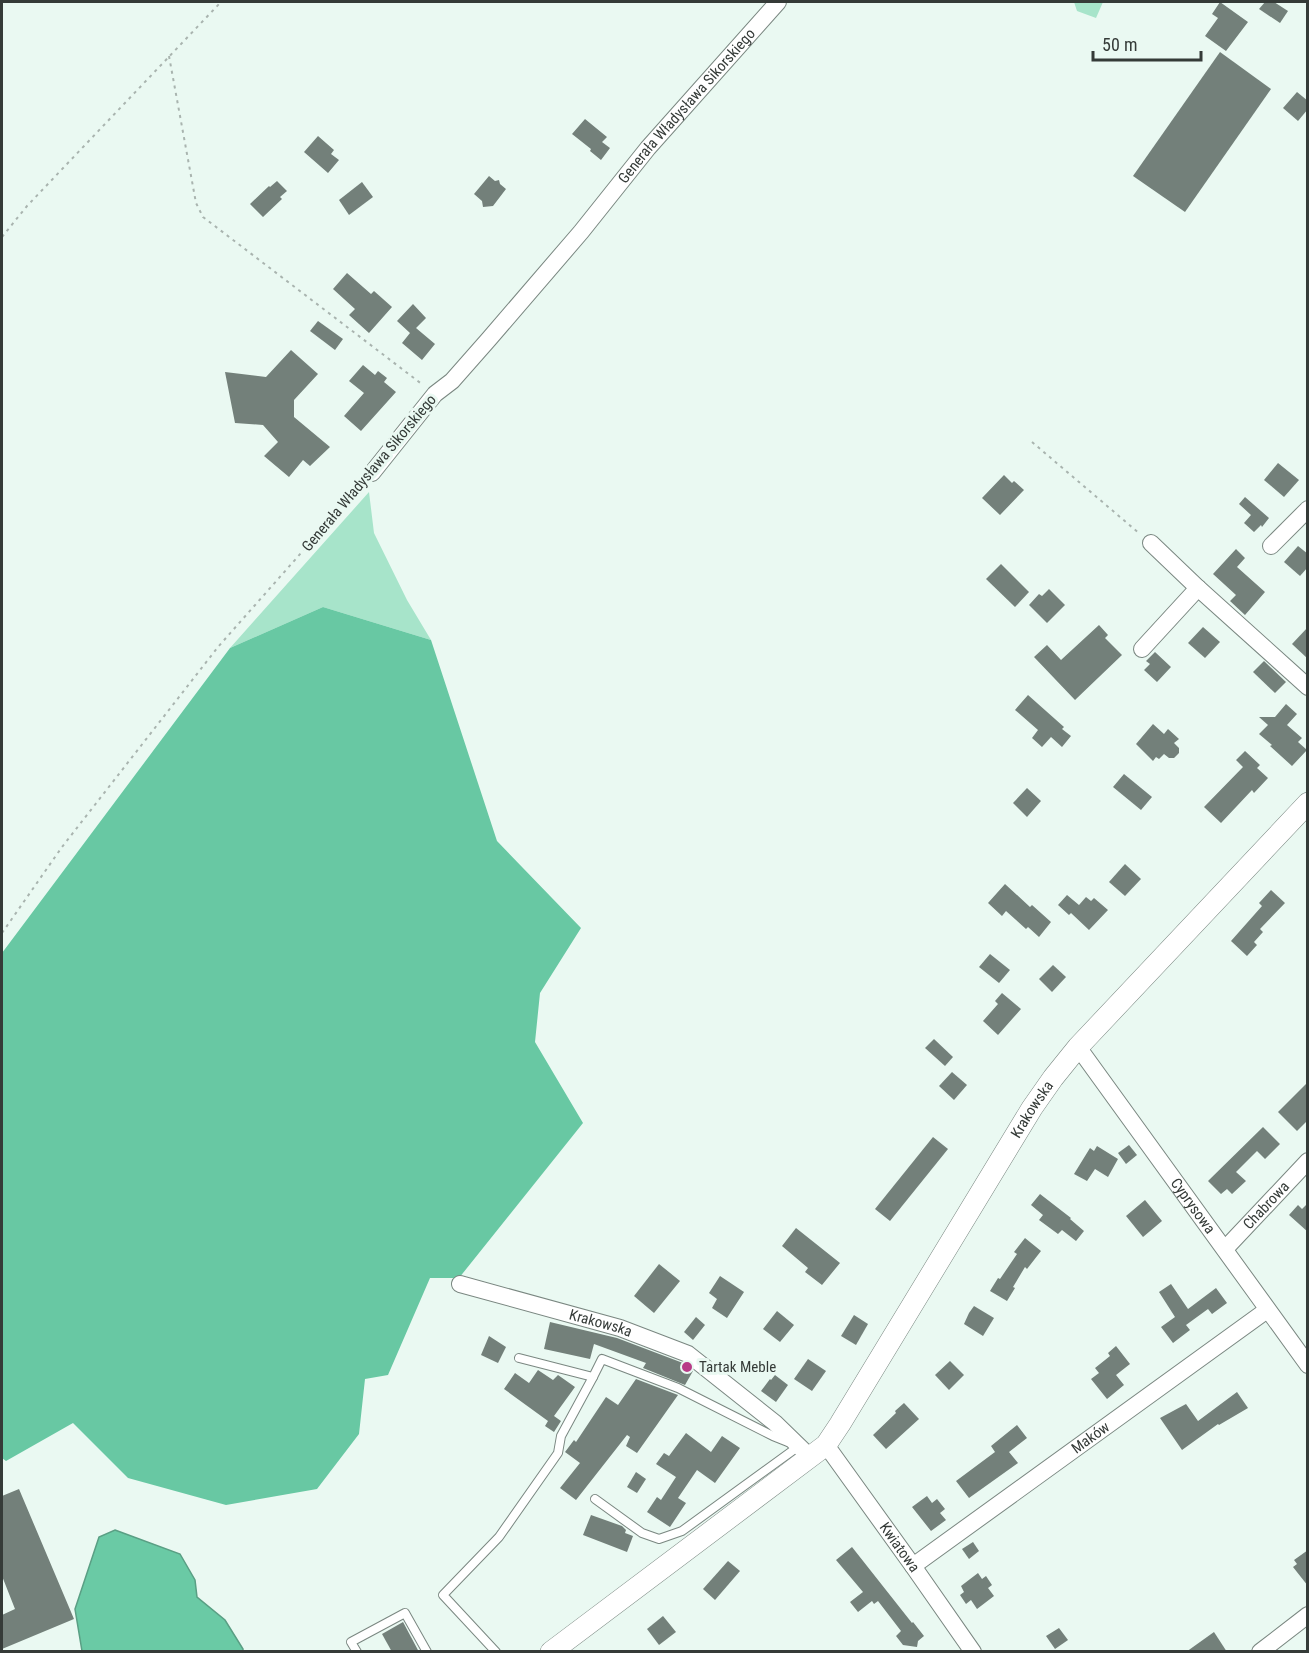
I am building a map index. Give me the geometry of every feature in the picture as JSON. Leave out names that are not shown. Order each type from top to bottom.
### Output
[{"type":"street","name":"Generała Władysława Sikorskiego","points":[[372,473],[435,394],[452,381],[489,339],[581,232],[648,148],[778,2]]},
{"type":"street","points":[[1271,546],[1308,508]]},
{"type":"street","points":[[1151,543],[1308,687]]},
{"type":"street","points":[[1142,649],[1198,588]]},
{"type":"street","name":"Krakowska","points":[[551,1652],[812,1450],[840,1424],[1032,1108],[1053,1078],[1078,1047],[1308,803]]},
{"type":"street","name":"Cyprysowa","points":[[1078,1047],[1308,1365]]},
{"type":"street","name":"Chabrowa","points":[[1225,1249],[1308,1161]]},
{"type":"street","name":"Krakowska","points":[[460,1284],[620,1328],[688,1354],[812,1450]]},
{"type":"street","name":"Maków","points":[[913,1566],[1267,1310]]},
{"type":"street","name":"Kwiatowa","points":[[812,1450],[913,1566],[973,1652]]},
{"type":"street","points":[[1260,1652],[1308,1615]]},
{"type":"lane","points":[[519,1358],[593,1377]]},
{"type":"lane","points":[[496,1652],[443,1594],[499,1537],[558,1452],[561,1436],[602,1359],[678,1389],[773,1436],[812,1450]]},
{"type":"lane","points":[[595,1499],[642,1533],[659,1539],[682,1531],[812,1450]]},
{"type":"lane","points":[[357,1652],[351,1642],[405,1613],[427,1652]]},
{"type":"path","points":[[2,237],[27,206],[221,2]]},
{"type":"path","points":[[169,56],[196,203],[203,217],[435,394]]},
{"type":"path","points":[[1032,442],[1151,543]]},
{"type":"path","name":"Generała Władysława Sikorskiego","points":[[2,933],[62,847],[218,647],[372,473]]},
{"type":"shaded area","points":[[1074,2],[1103,2],[1096,18],[1077,11]]},
{"type":"shaded area","points":[[369,492],[374,533],[407,600],[431,640],[323,607],[230,648]]},
{"type":"shaded area","points":[[323,607],[431,640],[497,841],[581,928],[540,993],[535,1042],[583,1123],[459,1278],[430,1278],[388,1375],[365,1379],[359,1434],[317,1489],[226,1505],[128,1478],[73,1423],[6,1461],[2,1458],[2,953],[230,648]]},
{"type":"shaded area","points":[[115,1530],[180,1554],[195,1580],[197,1597],[225,1620],[243,1651],[82,1651],[75,1609],[99,1537]]},
{"type":"building","points":[[1220,2],[1248,22],[1226,51],[1205,36],[1218,18],[1212,14]]},
{"type":"building","points":[[1265,2],[1274,2],[1288,11],[1280,23],[1259,9]]},
{"type":"building","points":[[1220,52],[1271,89],[1185,212],[1133,176]]},
{"type":"building","points":[[1297,92],[1308,101],[1308,109],[1298,121],[1283,108]]},
{"type":"building","points":[[585,119],[607,137],[602,142],[610,148],[601,160],[572,134]]},
{"type":"building","points":[[318,136],[334,150],[331,154],[339,160],[328,173],[304,152]]},
{"type":"building","points":[[489,176],[495,181],[499,180],[506,189],[493,206],[483,207],[482,201],[474,194]]},
{"type":"building","points":[[277,181],[287,191],[263,217],[250,204]]},
{"type":"building","points":[[362,182],[373,197],[349,215],[339,200]]},
{"type":"building","points":[[347,273],[371,294],[374,291],[392,307],[369,333],[349,315],[355,309],[333,289]]},
{"type":"building","points":[[413,304],[426,318],[416,328],[435,344],[422,360],[402,343],[410,333],[397,321]]},
{"type":"building","points":[[318,321],[343,339],[335,350],[310,331]]},
{"type":"building","points":[[291,350],[318,374],[294,400],[294,417],[330,447],[310,466],[303,460],[289,477],[264,456],[278,442],[263,425],[235,423],[225,372],[266,377]]},
{"type":"building","points":[[363,365],[375,375],[378,371],[387,378],[384,382],[396,392],[361,431],[344,416],[364,393],[349,381]]},
{"type":"building","points":[[1278,463],[1299,480],[1284,497],[1264,480]]},
{"type":"building","points":[[1004,475],[1024,490],[1000,515],[982,498]]},
{"type":"building","points":[[1245,497],[1269,518],[1262,527],[1261,525],[1254,532],[1244,523],[1251,515],[1239,504]]},
{"type":"building","points":[[1298,546],[1308,554],[1308,567],[1300,576],[1284,562]]},
{"type":"building","points":[[1236,549],[1245,558],[1237,567],[1265,592],[1245,615],[1230,601],[1236,595],[1213,574]]},
{"type":"building","points":[[1001,564],[1029,592],[1015,607],[986,579]]},
{"type":"building","points":[[1049,589],[1065,605],[1047,623],[1029,605],[1039,594],[1042,596]]},
{"type":"building","points":[[1099,625],[1108,635],[1105,638],[1122,655],[1075,700],[1034,657],[1047,645],[1061,660]]},
{"type":"building","points":[[1203,627],[1220,642],[1205,658],[1188,643]]},
{"type":"building","points":[[1308,627],[1308,659],[1292,644]]},
{"type":"building","points":[[1155,652],[1171,667],[1157,682],[1144,670],[1150,664],[1146,661]]},
{"type":"building","points":[[1264,661],[1286,682],[1275,693],[1253,672]]},
{"type":"building","points":[[1028,695],[1071,736],[1062,747],[1051,737],[1042,747],[1032,738],[1038,730],[1015,710]]},
{"type":"building","points":[[1286,704],[1297,714],[1287,725],[1302,738],[1298,742],[1307,750],[1292,766],[1259,734],[1268,725],[1259,717],[1275,717]]},
{"type":"building","points":[[1153,724],[1164,734],[1168,729],[1179,739],[1174,743],[1179,748],[1179,753],[1174,758],[1169,758],[1164,754],[1153,761],[1136,744]]},
{"type":"building","points":[[1245,751],[1260,765],[1257,768],[1268,778],[1254,793],[1252,790],[1221,823],[1204,807],[1243,767],[1236,760]]},
{"type":"building","points":[[1124,774],[1152,797],[1141,810],[1113,787]]},
{"type":"building","points":[[1027,788],[1041,801],[1027,817],[1013,803]]},
{"type":"building","points":[[1125,864],[1141,879],[1125,896],[1109,882]]},
{"type":"building","points":[[1005,884],[1030,907],[1032,905],[1051,922],[1039,937],[1006,911],[1002,916],[988,903]]},
{"type":"building","points":[[1271,890],[1285,903],[1260,929],[1263,932],[1254,942],[1257,945],[1247,956],[1231,941],[1262,906],[1259,903]]},
{"type":"building","points":[[1067,895],[1079,905],[1086,897],[1091,901],[1094,898],[1108,910],[1089,930],[1071,913],[1069,915],[1058,905]]},
{"type":"building","points":[[990,954],[1010,970],[999,983],[979,967]]},
{"type":"building","points":[[1053,965],[1066,977],[1052,992],[1039,979]]},
{"type":"building","points":[[1002,993],[1021,1009],[998,1035],[983,1021],[998,1004],[995,1001]]},
{"type":"building","points":[[934,1039],[953,1057],[945,1066],[925,1048]]},
{"type":"building","points":[[952,1072],[967,1085],[954,1100],[939,1086]]},
{"type":"building","points":[[1308,1082],[1308,1120],[1297,1131],[1278,1112]]},
{"type":"building","points":[[1263,1127],[1280,1144],[1265,1159],[1257,1151],[1236,1172],[1246,1181],[1232,1194],[1227,1189],[1221,1194],[1208,1181]]},
{"type":"building","points":[[933,1137],[948,1149],[890,1221],[875,1209]]},
{"type":"building","points":[[1129,1145],[1137,1155],[1126,1164],[1118,1153]]},
{"type":"building","points":[[1097,1146],[1118,1159],[1108,1177],[1095,1169],[1087,1181],[1074,1174],[1090,1148],[1094,1151]]},
{"type":"building","points":[[1040,1194],[1084,1231],[1076,1241],[1062,1230],[1058,1234],[1039,1220],[1043,1215],[1031,1205]]},
{"type":"building","points":[[1145,1200],[1162,1221],[1143,1237],[1126,1216]]},
{"type":"building","points":[[1308,1203],[1308,1232],[1289,1215],[1298,1205],[1302,1209]]},
{"type":"building","points":[[796,1228],[840,1263],[822,1285],[805,1272],[808,1268],[782,1246]]},
{"type":"building","points":[[1025,1238],[1041,1251],[1027,1269],[1025,1267],[1007,1301],[990,1291],[1017,1254],[1014,1252]]},
{"type":"building","points":[[659,1264],[680,1281],[654,1313],[634,1296]]},
{"type":"building","points":[[720,1276],[744,1292],[727,1318],[712,1308],[717,1299],[709,1293]]},
{"type":"building","points":[[1171,1284],[1188,1309],[1216,1288],[1227,1303],[1212,1314],[1208,1309],[1186,1325],[1190,1330],[1173,1343],[1161,1327],[1175,1317],[1159,1292]]},
{"type":"building","points":[[974,1306],[994,1318],[983,1336],[964,1324]]},
{"type":"building","points":[[777,1311],[794,1325],[780,1342],[763,1329]]},
{"type":"building","points":[[854,1315],[868,1324],[856,1345],[841,1336]]},
{"type":"building","points":[[696,1317],[705,1325],[693,1340],[684,1332]]},
{"type":"building","points":[[550,1322],[617,1338],[683,1363],[693,1371],[685,1385],[643,1368],[646,1363],[594,1344],[590,1359],[544,1349]]},
{"type":"building","points":[[489,1336],[506,1347],[498,1363],[481,1355]]},
{"type":"building","points":[[1116,1346],[1130,1364],[1116,1375],[1124,1385],[1107,1399],[1091,1379],[1099,1373],[1095,1368],[1110,1356],[1108,1353]]},
{"type":"building","points":[[808,1359],[826,1371],[812,1391],[794,1379]]},
{"type":"building","points":[[950,1361],[964,1375],[949,1390],[935,1375]]},
{"type":"building","points":[[538,1370],[553,1380],[558,1375],[575,1387],[554,1416],[561,1421],[554,1432],[545,1426],[548,1421],[504,1389],[515,1373],[529,1383]]},
{"type":"building","points":[[775,1375],[788,1385],[776,1402],[761,1391]]},
{"type":"building","points":[[636,1379],[678,1395],[637,1453],[626,1446],[630,1437],[627,1435],[576,1500],[560,1488],[580,1463],[565,1452],[574,1440],[576,1442],[606,1397],[618,1405]]},
{"type":"building","points":[[1237,1392],[1248,1408],[1218,1424],[1182,1450],[1160,1418],[1186,1404],[1198,1421]]},
{"type":"building","points":[[904,1403],[919,1419],[886,1449],[873,1435]]},
{"type":"building","points":[[1017,1425],[1027,1438],[1009,1452],[1018,1463],[969,1498],[956,1481],[995,1452],[991,1446]]},
{"type":"building","points":[[686,1433],[711,1452],[722,1436],[740,1448],[715,1483],[697,1470],[678,1498],[686,1503],[670,1527],[647,1512],[657,1497],[661,1500],[676,1477],[656,1464],[664,1453],[669,1456]]},
{"type":"building","points":[[636,1472],[646,1479],[637,1493],[627,1487]]},
{"type":"building","points":[[19,1489],[74,1619],[2,1649],[2,1615],[15,1609],[2,1576],[2,1496]]},
{"type":"building","points":[[927,1496],[932,1503],[937,1499],[945,1509],[940,1513],[946,1520],[931,1531],[912,1507]]},
{"type":"building","points":[[591,1515],[622,1526],[626,1530],[625,1533],[633,1536],[627,1552],[583,1535]]},
{"type":"building","points":[[973,1542],[979,1551],[969,1559],[962,1549]]},
{"type":"building","points":[[852,1547],[924,1636],[918,1641],[917,1647],[903,1645],[896,1636],[901,1631],[878,1601],[874,1604],[872,1601],[858,1612],[850,1602],[863,1592],[836,1560]]},
{"type":"building","points":[[1308,1550],[1308,1586],[1293,1567],[1297,1564],[1294,1560]]},
{"type":"building","points":[[728,1561],[740,1571],[715,1600],[703,1589]]},
{"type":"building","points":[[978,1573],[982,1579],[986,1576],[992,1585],[988,1588],[994,1596],[977,1609],[971,1600],[966,1604],[960,1595],[964,1592],[961,1586]]},
{"type":"building","points":[[663,1616],[676,1632],[659,1645],[647,1629]]},
{"type":"building","points":[[403,1622],[419,1652],[392,1652],[382,1634]]},
{"type":"building","points":[[1059,1628],[1068,1640],[1055,1649],[1046,1636]]},
{"type":"building","points":[[1214,1632],[1227,1652],[1186,1652]]},
{"type":"place","name":"Tartak Meble","points":[[687,1367]]}]
